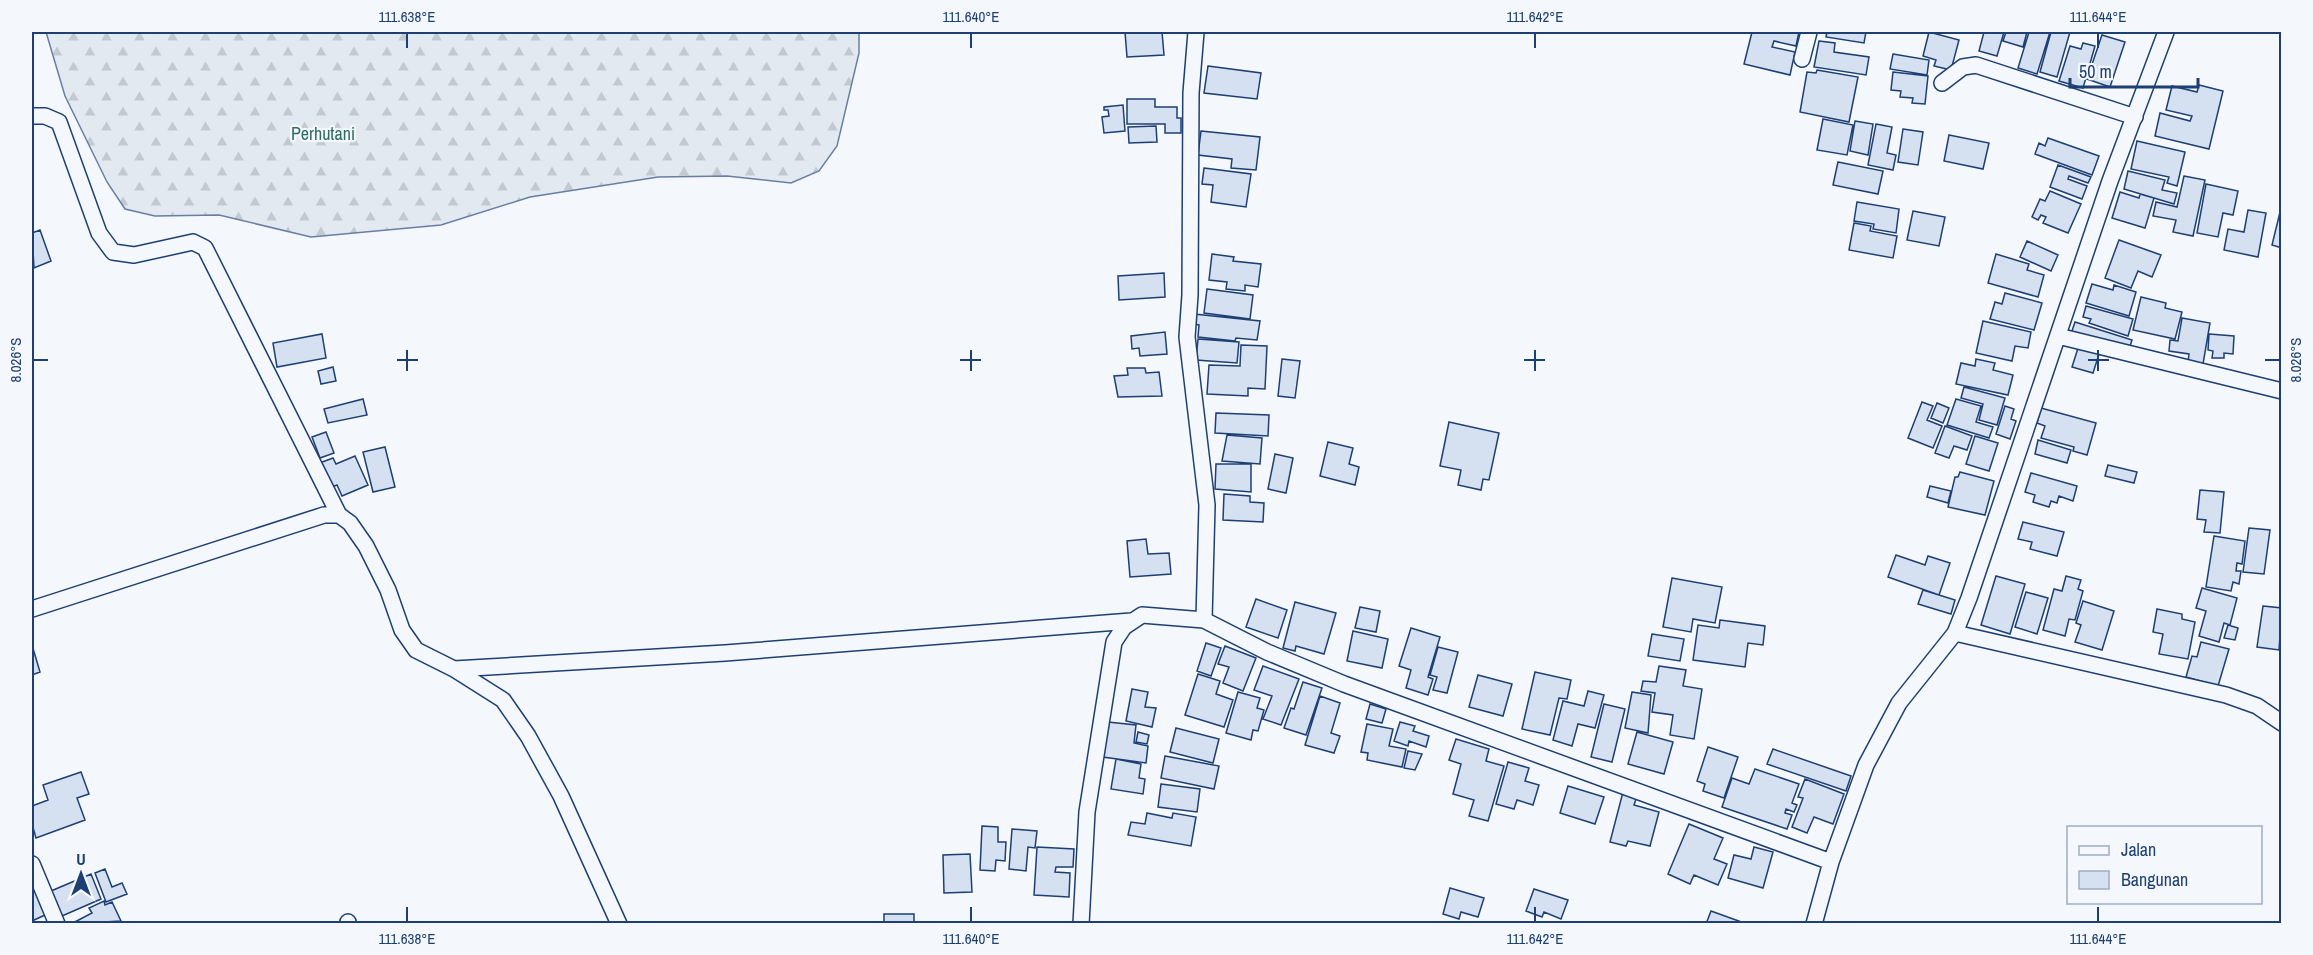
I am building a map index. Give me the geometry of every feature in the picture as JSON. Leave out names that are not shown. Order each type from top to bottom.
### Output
[{"type":"street","points":[[1196,32],[1191,93],[1190,295],[1187,337],[1207,505],[1204,620]]},
{"type":"street","points":[[1802,59],[1809,32]]},
{"type":"street","points":[[1814,924],[1830,862],[1866,765],[1899,703],[1955,633],[1969,598],[2109,182],[2166,32]]},
{"type":"street","points":[[1942,82],[1963,67],[1976,65],[2135,117]]},
{"type":"street","points":[[32,116],[45,116],[59,122],[99,233],[113,252],[134,255],[193,242],[205,249],[339,515],[350,523],[366,546],[388,590],[402,630],[416,650],[454,669],[503,700],[528,736],[561,796],[619,924]]},
{"type":"street","points":[[2058,336],[2282,391]]},
{"type":"street","points":[[32,609],[324,515],[339,515]]},
{"type":"street","points":[[1081,924],[1087,812],[1114,642],[1131,621],[1142,615],[1204,620],[1267,652],[1344,684],[1830,862]]},
{"type":"street","points":[[454,669],[725,652],[1131,621]]},
{"type":"street","points":[[1955,633],[2226,695],[2257,706],[2282,723]]},
{"type":"street","points":[[32,864],[57,924]]},
{"type":"green space","name":"Perhutani","points":[[46,32],[859,32],[859,53],[837,146],[819,171],[791,183],[727,176],[658,177],[530,197],[441,225],[311,237],[219,215],[155,216],[125,209],[107,182],[65,96]]},
{"type":"building","points":[[1125,32],[1162,32],[1164,55],[1127,57]]},
{"type":"building","points":[[1752,32],[1799,32],[1796,46],[1774,41],[1772,47],[1795,52],[1790,75],[1744,64]]},
{"type":"building","points":[[1827,32],[1866,32],[1864,43],[1826,37]]},
{"type":"building","points":[[1929,32],[1959,40],[1951,70],[1934,66],[1936,60],[1923,56]]},
{"type":"building","points":[[1984,32],[2004,32],[1997,56],[1979,51]]},
{"type":"building","points":[[2006,32],[2027,32],[2023,47],[2003,41]]},
{"type":"building","points":[[2029,32],[2050,32],[2037,74],[2018,68]]},
{"type":"building","points":[[2051,32],[2070,32],[2057,77],[2040,72]]},
{"type":"building","points":[[2102,35],[2125,42],[2110,87],[2087,79]]},
{"type":"building","points":[[1819,41],[1835,43],[1834,52],[1869,57],[1866,75],[1814,67]]},
{"type":"building","points":[[2083,43],[2095,46],[2083,88],[2059,81],[2070,46],[2081,49]]},
{"type":"building","points":[[1893,54],[1929,60],[1927,75],[1890,69]]},
{"type":"building","points":[[1208,66],[1261,73],[1257,99],[1204,93]]},
{"type":"building","points":[[1817,70],[1858,77],[1849,122],[1800,112],[1807,72],[1816,73]]},
{"type":"building","points":[[1893,72],[1928,76],[1925,104],[1912,103],[1913,98],[1900,97],[1901,91],[1891,90]]},
{"type":"building","points":[[2199,85],[2223,91],[2209,149],[2155,136],[2160,113],[2190,121],[2192,116],[2166,110],[2172,86],[2197,92]]},
{"type":"building","points":[[1127,99],[1155,99],[1155,107],[1177,107],[1177,118],[1181,118],[1181,133],[1165,133],[1165,124],[1127,124]]},
{"type":"building","points":[[1123,105],[1125,131],[1104,133],[1102,117],[1109,116],[1108,110],[1104,110],[1104,107]]},
{"type":"building","points":[[1823,119],[1853,125],[1847,155],[1817,150]]},
{"type":"building","points":[[1855,121],[1873,124],[1868,155],[1850,151]]},
{"type":"building","points":[[1876,124],[1892,127],[1887,153],[1896,155],[1893,170],[1868,165]]},
{"type":"building","points":[[1156,126],[1157,142],[1129,143],[1128,127]]},
{"type":"building","points":[[1903,129],[1923,132],[1918,165],[1898,162]]},
{"type":"building","points":[[1201,131],[1260,137],[1256,170],[1231,168],[1232,159],[1198,155]]},
{"type":"building","points":[[1949,135],[1989,143],[1983,169],[1944,161]]},
{"type":"building","points":[[2048,138],[2099,156],[2092,175],[2035,154],[2039,143],[2045,146]]},
{"type":"building","points":[[2137,141],[2185,152],[2177,186],[2167,183],[2169,177],[2131,169]]},
{"type":"building","points":[[1838,162],[1883,171],[1878,194],[1833,185]]},
{"type":"building","points":[[2058,165],[2091,177],[2088,183],[2069,176],[2068,179],[2087,186],[2082,199],[2050,187]]},
{"type":"building","points":[[1204,168],[1251,174],[1246,207],[1211,202],[1213,185],[1202,184]]},
{"type":"building","points":[[2128,171],[2165,180],[2162,190],[2177,193],[2174,204],[2124,189]]},
{"type":"building","points":[[2184,176],[2205,180],[2193,236],[2173,232],[2176,220],[2153,216],[2156,202],[2177,207]]},
{"type":"building","points":[[2206,184],[2238,191],[2233,215],[2223,213],[2218,237],[2197,233]]},
{"type":"building","points":[[2050,191],[2081,204],[2068,233],[2043,223],[2046,217],[2041,215],[2038,220],[2032,217],[2040,199],[2045,201]]},
{"type":"building","points":[[2120,192],[2139,198],[2140,194],[2154,198],[2145,228],[2112,218]]},
{"type":"building","points":[[1857,202],[1899,209],[1896,233],[1873,229],[1874,224],[1854,221]]},
{"type":"building","points":[[2282,204],[2282,248],[2272,245]]},
{"type":"building","points":[[2248,210],[2266,213],[2258,257],[2224,250],[2228,229],[2244,232]]},
{"type":"building","points":[[1913,211],[1945,217],[1939,246],[1907,240]]},
{"type":"building","points":[[1854,223],[1871,226],[1870,231],[1897,236],[1893,258],[1849,250]]},
{"type":"building","points":[[40,230],[51,261],[34,268],[32,233]]},
{"type":"building","points":[[2119,240],[2161,255],[2152,277],[2138,271],[2131,288],[2105,278]]},
{"type":"building","points":[[2027,241],[2058,255],[2051,271],[2020,257]]},
{"type":"building","points":[[1212,254],[1234,257],[1233,261],[1261,264],[1258,287],[1245,285],[1245,291],[1226,289],[1227,282],[1209,280]]},
{"type":"building","points":[[1996,254],[2029,264],[2027,270],[2044,275],[2038,297],[1988,283]]},
{"type":"building","points":[[1164,273],[1165,297],[1119,300],[1118,276]]},
{"type":"building","points":[[2092,284],[2113,290],[2114,285],[2136,292],[2129,316],[2086,303]]},
{"type":"building","points":[[1207,289],[1253,295],[1250,319],[1204,313]]},
{"type":"building","points":[[2005,293],[2042,303],[2034,330],[1990,319],[1995,302],[2002,304]]},
{"type":"building","points":[[2141,297],[2166,303],[2165,308],[2182,312],[2175,339],[2133,330]]},
{"type":"building","points":[[2086,306],[2133,319],[2128,336],[2089,323],[2091,319],[2083,317]]},
{"type":"building","points":[[1194,314],[1260,321],[1257,340],[1236,338],[1235,341],[1198,337],[1199,325],[1193,324]]},
{"type":"building","points":[[2182,318],[2210,323],[2203,364],[2188,362],[2189,354],[2169,351],[2170,340],[2178,341]]},
{"type":"building","points":[[1983,321],[2031,332],[2028,348],[2015,346],[2012,361],[1976,353]]},
{"type":"building","points":[[2075,322],[2132,340],[2128,352],[2071,334]]},
{"type":"building","points":[[1165,332],[1167,354],[1140,356],[1139,348],[1132,349],[1131,336]]},
{"type":"building","points":[[322,334],[326,358],[277,367],[273,343]]},
{"type":"building","points":[[2209,334],[2234,336],[2233,354],[2224,353],[2224,358],[2212,358],[2213,351],[2208,350]]},
{"type":"building","points":[[1198,339],[1239,342],[1237,363],[1196,360]]},
{"type":"building","points":[[1241,345],[1267,346],[1265,389],[1248,388],[1248,396],[1207,394],[1209,365],[1240,366]]},
{"type":"building","points":[[2079,345],[2100,351],[2093,373],[2072,367]]},
{"type":"building","points":[[1282,359],[1300,361],[1295,398],[1278,396]]},
{"type":"building","points":[[1976,359],[1995,363],[1993,370],[2013,375],[2008,395],[1956,384],[1961,363],[1975,366]]},
{"type":"building","points":[[333,367],[336,381],[321,384],[318,371]]},
{"type":"building","points":[[1127,368],[1145,368],[1146,373],[1159,372],[1162,396],[1118,397],[1114,376],[1128,375]]},
{"type":"building","points":[[1964,387],[2005,398],[1997,425],[1979,420],[1983,404],[1961,398]]},
{"type":"building","points":[[363,399],[367,415],[328,423],[324,409]]},
{"type":"building","points":[[1956,399],[1981,406],[1976,422],[1993,427],[1989,438],[1947,425]]},
{"type":"building","points":[[1922,402],[1933,406],[1927,420],[1942,426],[1933,448],[1908,438]]},
{"type":"building","points":[[1937,403],[1949,408],[1943,423],[1931,418]]},
{"type":"building","points":[[2005,406],[2014,409],[2011,419],[2016,421],[2010,439],[1996,434]]},
{"type":"building","points":[[2041,408],[2096,423],[2087,455],[2073,451],[2074,447],[2041,438],[2045,426],[2037,423]]},
{"type":"building","points":[[1216,413],[1269,415],[1268,436],[1215,433]]},
{"type":"building","points":[[1449,422],[1499,433],[1489,480],[1483,479],[1481,490],[1458,485],[1461,470],[1440,466]]},
{"type":"building","points":[[1945,426],[1972,436],[1967,450],[1954,446],[1949,458],[1935,453]]},
{"type":"building","points":[[326,432],[334,453],[320,458],[312,437]]},
{"type":"building","points":[[1227,435],[1262,438],[1260,464],[1222,461]]},
{"type":"building","points":[[1975,436],[1998,443],[1989,471],[1966,464]]},
{"type":"building","points":[[2038,440],[2071,450],[2067,463],[2035,454]]},
{"type":"building","points":[[1328,442],[1353,448],[1349,464],[1359,467],[1355,485],[1320,476]]},
{"type":"building","points":[[385,447],[395,487],[373,492],[363,452]]},
{"type":"building","points":[[1275,454],[1293,458],[1286,493],[1268,489]]},
{"type":"building","points":[[355,456],[368,485],[342,496],[337,485],[327,489],[317,464],[333,458],[336,464]]},
{"type":"building","points":[[1216,464],[1251,464],[1251,492],[1215,489]]},
{"type":"building","points":[[2108,465],[2137,472],[2134,483],[2105,476]]},
{"type":"building","points":[[1960,472],[1994,481],[1985,515],[1948,507],[1955,477],[1958,477]]},
{"type":"building","points":[[2031,473],[2077,486],[2073,501],[2059,496],[2057,503],[2051,501],[2049,507],[2033,502],[2035,495],[2025,492]]},
{"type":"building","points":[[1930,486],[1951,491],[1948,503],[1927,497]]},
{"type":"building","points":[[2200,490],[2224,492],[2220,533],[2204,532],[2206,520],[2197,519]]},
{"type":"building","points":[[1224,494],[1250,496],[1250,502],[1264,503],[1263,522],[1223,520]]},
{"type":"building","points":[[2023,522],[2064,532],[2057,556],[2030,549],[2032,542],[2018,539]]},
{"type":"building","points":[[2249,528],[2270,530],[2264,574],[2243,572]]},
{"type":"building","points":[[2214,536],[2245,541],[2242,564],[2237,563],[2236,571],[2241,571],[2239,584],[2233,582],[2231,591],[2206,587]]},
{"type":"building","points":[[1146,539],[1148,554],[1169,553],[1171,574],[1130,577],[1127,541]]},
{"type":"building","points":[[1896,555],[1925,565],[1928,556],[1950,563],[1939,595],[1888,577]]},
{"type":"building","points":[[1996,576],[2025,584],[2010,634],[1981,625]]},
{"type":"building","points":[[2066,576],[2081,580],[2078,589],[2083,591],[2075,620],[2069,619],[2065,636],[2043,630],[2054,589],[2062,591]]},
{"type":"building","points":[[1672,578],[1722,587],[1715,623],[1693,619],[1691,632],[1663,627]]},
{"type":"building","points":[[2202,588],[2237,598],[2230,625],[2224,623],[2219,642],[2199,636],[2206,611],[2196,608]]},
{"type":"building","points":[[1923,590],[1955,600],[1951,614],[1918,604]]},
{"type":"building","points":[[2026,592],[2048,598],[2037,634],[2015,627]]},
{"type":"building","points":[[1256,599],[1287,610],[1278,638],[1246,627]]},
{"type":"building","points":[[2083,601],[2114,611],[2102,650],[2075,642],[2081,625],[2076,623]]},
{"type":"building","points":[[1295,602],[1336,613],[1324,654],[1296,646],[1295,651],[1283,648]]},
{"type":"building","points":[[2263,606],[2282,608],[2279,650],[2257,647]]},
{"type":"building","points":[[1360,607],[1380,611],[1376,632],[1355,628]]},
{"type":"building","points":[[2157,609],[2182,614],[2182,619],[2195,622],[2188,659],[2159,654],[2163,634],[2153,632]]},
{"type":"building","points":[[1720,620],[1765,626],[1763,645],[1748,643],[1745,667],[1693,660],[1698,625],[1719,628]]},
{"type":"building","points":[[2228,625],[2238,628],[2235,640],[2224,638]]},
{"type":"building","points":[[1411,628],[1440,637],[1428,677],[1433,679],[1428,695],[1406,688],[1411,670],[1399,666]]},
{"type":"building","points":[[1353,631],[1388,639],[1382,668],[1347,661]]},
{"type":"building","points":[[1652,634],[1684,639],[1680,661],[1648,656]]},
{"type":"building","points":[[2201,642],[2229,649],[2218,686],[2186,677],[2192,656],[2197,657]]},
{"type":"building","points":[[1206,643],[1221,648],[1211,676],[1197,671]]},
{"type":"building","points":[[32,645],[40,672],[32,675]]},
{"type":"building","points":[[1225,646],[1256,658],[1243,691],[1223,683],[1229,667],[1218,664]]},
{"type":"building","points":[[1438,647],[1458,652],[1447,693],[1433,690],[1437,677],[1430,675]]},
{"type":"building","points":[[1263,666],[1299,679],[1281,725],[1263,719],[1272,696],[1254,690]]},
{"type":"building","points":[[1659,666],[1686,670],[1683,686],[1702,689],[1694,739],[1670,735],[1673,715],[1652,712],[1655,693],[1641,691],[1643,681],[1656,682]]},
{"type":"building","points":[[1535,672],[1571,680],[1567,699],[1559,698],[1550,735],[1522,729]]},
{"type":"building","points":[[1198,674],[1220,681],[1216,694],[1233,700],[1224,727],[1185,715]]},
{"type":"building","points":[[1478,675],[1512,684],[1503,716],[1469,707]]},
{"type":"building","points":[[1303,682],[1322,688],[1306,735],[1284,728],[1291,708],[1294,709]]},
{"type":"building","points":[[1132,689],[1148,692],[1145,707],[1156,708],[1152,727],[1126,721]]},
{"type":"building","points":[[1588,691],[1604,695],[1595,728],[1578,724],[1572,746],[1553,740],[1563,701],[1584,706]]},
{"type":"building","points":[[1238,692],[1260,698],[1257,708],[1264,710],[1258,731],[1253,730],[1251,740],[1226,733]]},
{"type":"building","points":[[1632,692],[1651,695],[1648,733],[1625,728]]},
{"type":"building","points":[[1320,696],[1340,703],[1331,733],[1340,736],[1334,753],[1305,745]]},
{"type":"building","points":[[1370,704],[1386,709],[1382,723],[1366,719]]},
{"type":"building","points":[[1604,704],[1625,709],[1612,762],[1591,757]]},
{"type":"building","points":[[1108,722],[1136,725],[1134,743],[1148,746],[1146,763],[1103,757]]},
{"type":"building","points":[[1400,722],[1415,726],[1413,731],[1429,736],[1426,747],[1409,741],[1408,746],[1394,741]]},
{"type":"building","points":[[1367,724],[1393,729],[1389,746],[1406,749],[1402,767],[1367,760],[1368,753],[1361,752]]},
{"type":"building","points":[[1176,728],[1219,739],[1213,763],[1170,752]]},
{"type":"building","points":[[1138,732],[1149,735],[1147,744],[1136,742]]},
{"type":"building","points":[[1637,732],[1673,742],[1664,774],[1628,764]]},
{"type":"building","points":[[1456,739],[1489,749],[1486,761],[1504,766],[1488,821],[1469,816],[1474,800],[1453,794],[1461,764],[1449,760]]},
{"type":"building","points":[[1708,747],[1738,757],[1724,798],[1703,791],[1705,784],[1697,781]]},
{"type":"building","points":[[1773,749],[1851,776],[1846,791],[1767,764]]},
{"type":"building","points":[[1408,751],[1422,754],[1415,770],[1404,768]]},
{"type":"building","points":[[1165,756],[1219,766],[1214,789],[1161,778]]},
{"type":"building","points":[[1116,759],[1141,764],[1139,778],[1145,779],[1143,794],[1111,789]]},
{"type":"building","points":[[1508,762],[1529,768],[1525,781],[1539,785],[1533,805],[1517,800],[1514,809],[1496,804]]},
{"type":"building","points":[[1755,769],[1799,784],[1792,803],[1797,805],[1794,812],[1786,809],[1785,813],[1792,815],[1787,829],[1722,807],[1732,778],[1749,784]]},
{"type":"building","points":[[81,772],[89,794],[77,798],[85,820],[36,838],[32,824],[32,806],[48,800],[43,785]]},
{"type":"building","points":[[1805,779],[1844,794],[1833,824],[1814,817],[1807,833],[1792,827],[1803,798],[1798,797]]},
{"type":"building","points":[[1161,784],[1200,789],[1197,812],[1158,807]]},
{"type":"building","points":[[1568,786],[1604,797],[1595,824],[1560,813]]},
{"type":"building","points":[[1623,792],[1637,796],[1634,805],[1659,812],[1650,846],[1628,841],[1626,846],[1610,842]]},
{"type":"building","points":[[1147,813],[1172,818],[1173,813],[1196,817],[1191,846],[1128,835],[1131,822],[1145,824]]},
{"type":"building","points":[[1689,824],[1723,838],[1714,859],[1727,864],[1718,885],[1694,875],[1690,884],[1668,874]]},
{"type":"building","points":[[982,826],[998,827],[998,842],[1006,842],[1005,861],[996,860],[995,871],[980,870]]},
{"type":"building","points":[[1012,829],[1037,831],[1035,848],[1028,847],[1026,871],[1009,869]]},
{"type":"building","points":[[1037,847],[1074,849],[1073,867],[1056,867],[1055,872],[1070,873],[1069,897],[1034,895]]},
{"type":"building","points":[[1754,847],[1773,852],[1763,888],[1728,878],[1734,855],[1751,859]]},
{"type":"building","points":[[970,854],[972,892],[944,893],[943,855]]},
{"type":"building","points":[[105,869],[112,887],[122,883],[127,894],[106,902],[95,873]]},
{"type":"building","points":[[91,874],[101,899],[62,916],[51,891]]},
{"type":"building","points":[[32,882],[45,915],[32,921]]},
{"type":"building","points":[[1450,888],[1484,898],[1478,917],[1461,912],[1459,919],[1443,914]]},
{"type":"building","points":[[1534,889],[1568,900],[1561,919],[1544,912],[1542,917],[1526,911]]},
{"type":"building","points":[[104,901],[105,905],[112,902],[121,921],[71,924],[92,913],[89,908]]},
{"type":"building","points":[[1711,911],[1747,924],[1706,924]]},
{"type":"building","points":[[884,914],[914,914],[914,924],[884,924]]}]
